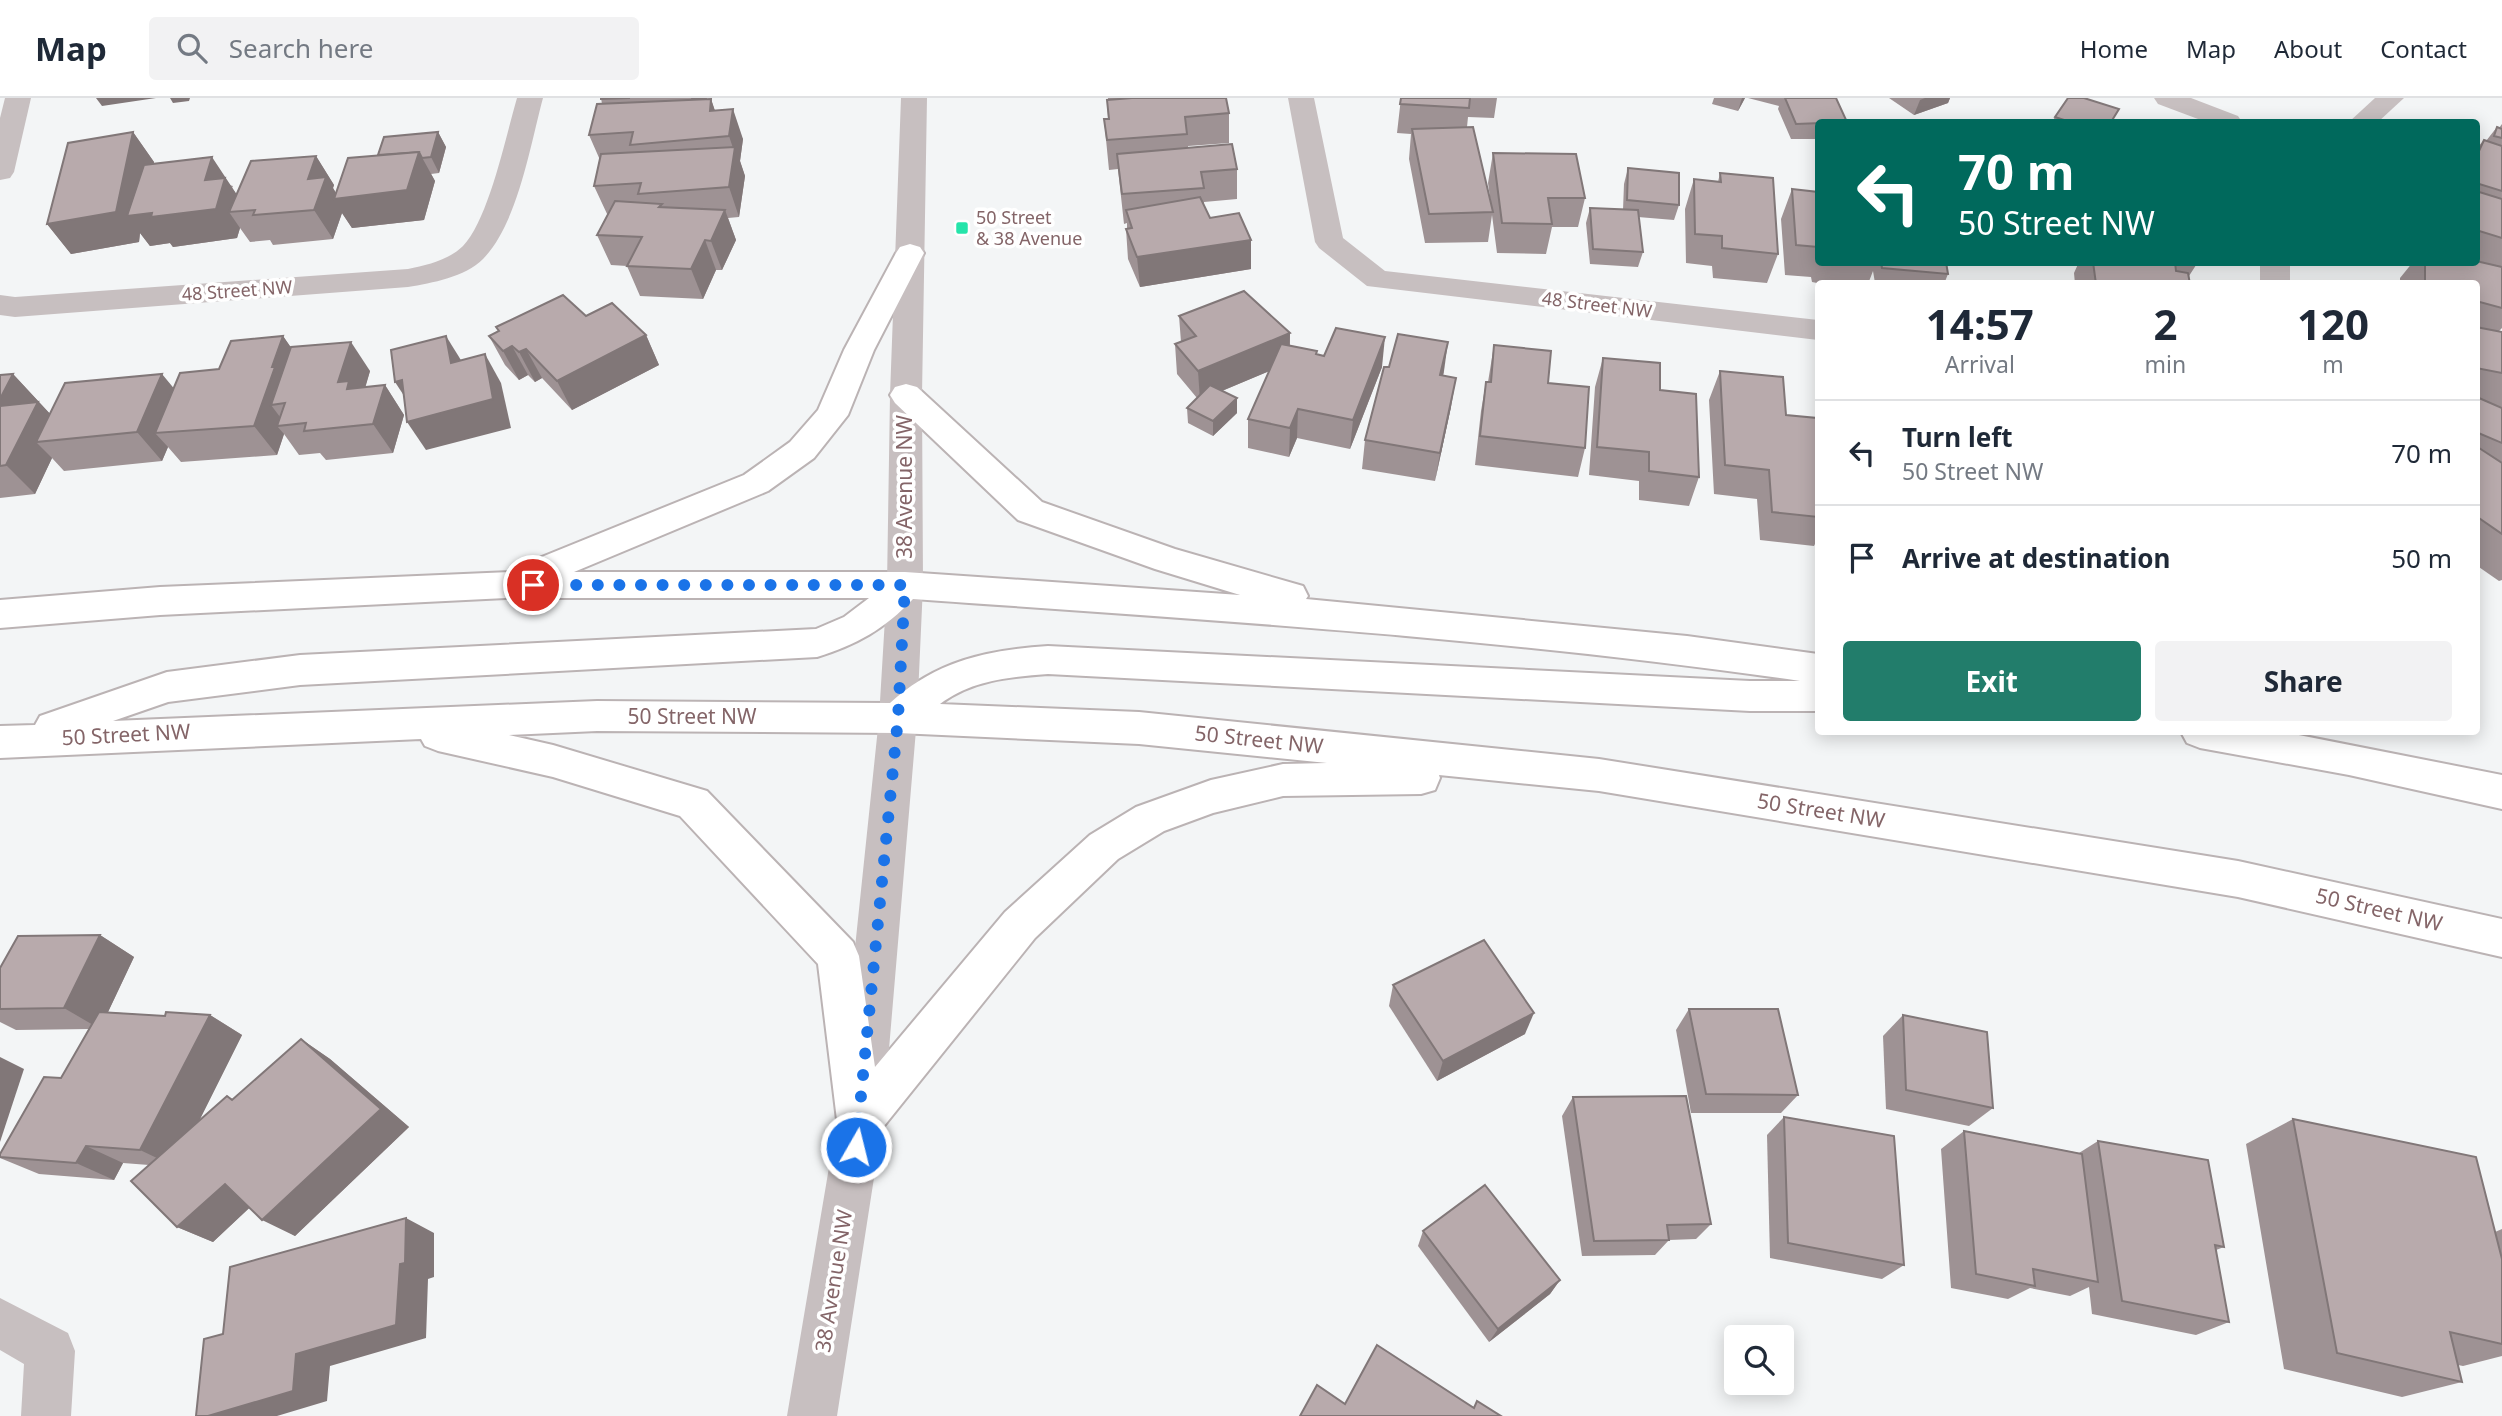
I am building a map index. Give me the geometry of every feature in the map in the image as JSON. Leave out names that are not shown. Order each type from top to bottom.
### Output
[{"type":"main road","points":[[506,585],[756,483],[802,450],[832,415],[859,350],[910,253]]},
{"type":"main road","points":[[906,396],[1030,511],[1167,560],[1362,617]]},
{"type":"main road","points":[[0,614],[160,600],[506,585],[905,585],[1362,617],[1687,650],[1815,669]]},
{"type":"main road","points":[[8,741],[167,687],[300,670],[817,643],[850,632],[874,618],[905,585]]},
{"type":"main road","points":[[898,718],[923,694],[959,673],[1000,663],[1048,660],[1750,696],[1815,696]]},
{"type":"main road","name":"50 Street NW","points":[[8,741],[597,716],[898,718],[1139,728],[1599,775],[2238,879],[2502,938]]},
{"type":"main road","points":[[384,723],[553,761],[693,803],[838,956],[860,1120]]},
{"type":"main road","points":[[2217,735],[2349,759],[2502,792]]},
{"type":"main road","points":[[860,1120],[1020,925],[1104,846],[1150,819],[1210,797],[1283,780],[1599,775]]},
{"type":"street","points":[[0,172],[18,98]]},
{"type":"street","name":"48 Street NW","points":[[0,305],[15,307],[408,278],[451,266],[470,255],[490,229],[530,98]]},
{"type":"street","name":"38 Avenue NW","points":[[812,1416],[860,1120],[898,718],[905,585],[906,396],[914,98]]},
{"type":"street","name":"48 Street NW","points":[[1301,98],[1329,242],[1377,279],[1815,330]]},
{"type":"street","points":[[2168,98],[2221,119]]},
{"type":"street","points":[[2365,119],[2391,98]]},
{"type":"street","points":[[0,1323],[50,1351],[46,1416]]},
{"type":"building","points":[[1226,98],[1229,113],[1185,117],[1187,134],[1107,140],[1104,119],[1109,119],[1107,100]]},
{"type":"building","points":[[1401,98],[1470,98],[1469,108],[1400,104]]},
{"type":"building","points":[[1785,98],[1836,98],[1846,119],[1815,119],[1815,123],[1796,124]]},
{"type":"building","points":[[2068,98],[2084,98],[2119,109],[2113,119],[2055,117]]},
{"type":"building","points":[[711,99],[710,111],[733,109],[729,136],[630,145],[633,132],[589,135],[597,104]]},
{"type":"building","points":[[1473,127],[1493,212],[1429,214],[1412,129]]},
{"type":"building","points":[[2497,127],[2502,129],[2502,138],[2494,136]]},
{"type":"building","points":[[133,132],[116,212],[47,224],[68,143]]},
{"type":"building","points":[[438,132],[431,157],[422,158],[419,152],[378,155],[384,137]]},
{"type":"building","points":[[2484,140],[2502,146],[2502,191],[2480,184],[2480,149]]},
{"type":"building","points":[[1232,144],[1237,169],[1201,172],[1204,188],[1122,194],[1117,154]]},
{"type":"building","points":[[735,147],[729,187],[638,194],[641,183],[594,186],[601,154]]},
{"type":"building","points":[[419,152],[407,190],[334,199],[348,158]]},
{"type":"building","points":[[1493,153],[1576,154],[1585,198],[1548,198],[1552,224],[1502,223]]},
{"type":"building","points":[[316,156],[308,179],[326,177],[314,210],[253,215],[255,210],[229,212],[251,161]]},
{"type":"building","points":[[212,157],[205,180],[225,178],[216,209],[151,217],[152,213],[127,216],[144,165]]},
{"type":"building","points":[[1628,168],[1679,173],[1679,205],[1627,200]]},
{"type":"building","points":[[1720,173],[1773,178],[1778,254],[1722,248],[1722,236],[1695,234],[1694,179],[1721,182]]},
{"type":"building","points":[[1792,189],[1815,192],[1815,247],[1796,245]]},
{"type":"building","points":[[2480,192],[2502,199],[2502,238],[2480,231]]},
{"type":"building","points":[[1200,197],[1210,218],[1239,213],[1251,240],[1137,257],[1126,229],[1132,228],[1126,210]]},
{"type":"building","points":[[615,201],[662,204],[659,207],[725,210],[711,241],[705,240],[691,269],[627,266],[642,237],[597,235]]},
{"type":"building","points":[[1590,208],[1638,210],[1643,252],[1593,249]]},
{"type":"building","points":[[2480,262],[2502,267],[2502,308],[2480,302],[2480,280],[2425,280],[2425,266],[2480,266]]},
{"type":"building","points":[[1947,266],[1948,274],[1882,268]]},
{"type":"building","points":[[2094,266],[2175,266],[2176,271],[2188,273],[2189,280],[2095,280]]},
{"type":"building","points":[[1244,291],[1290,333],[1198,371],[1175,344],[1196,336],[1179,316]]},
{"type":"building","points":[[563,295],[586,316],[612,303],[646,335],[557,381],[526,349],[519,352],[512,346],[503,351],[489,336],[499,331],[496,327]]},
{"type":"building","points":[[1336,328],[1385,337],[1353,420],[1298,409],[1290,428],[1248,419],[1281,344],[1317,351],[1316,354],[1324,356]]},
{"type":"building","points":[[2480,328],[2502,332],[2502,373],[2480,369]]},
{"type":"building","points":[[1398,334],[1448,342],[1440,375],[1456,378],[1440,453],[1365,440],[1384,367],[1389,367]]},
{"type":"building","points":[[283,336],[254,426],[155,433],[180,373],[219,369],[231,341]]},
{"type":"building","points":[[446,336],[451,363],[485,354],[493,399],[407,422],[402,380],[395,382],[391,350]]},
{"type":"building","points":[[351,342],[338,382],[349,381],[347,389],[385,385],[373,424],[304,431],[306,423],[277,426],[285,403],[271,405],[291,347]]},
{"type":"building","points":[[1494,345],[1551,351],[1548,383],[1589,387],[1585,448],[1480,436],[1486,382],[1491,382]]},
{"type":"building","points":[[1603,358],[1660,363],[1660,390],[1696,394],[1699,477],[1649,471],[1649,452],[1597,447]]},
{"type":"building","points":[[1720,371],[1783,377],[1786,415],[1815,418],[1815,517],[1772,512],[1769,470],[1725,465]]},
{"type":"building","points":[[13,374],[0,399],[0,375]]},
{"type":"building","points":[[162,374],[137,432],[36,442],[65,383]]},
{"type":"building","points":[[1210,385],[1237,398],[1213,421],[1187,408]]},
{"type":"building","points":[[2480,398],[2502,408],[2502,443],[2480,434]]},
{"type":"building","points":[[38,402],[6,465],[0,466],[0,406]]},
{"type":"building","points":[[2480,449],[2502,463],[2502,534],[2480,519]]},
{"type":"building","points":[[100,935],[64,1008],[0,1009],[0,968],[18,936]]},
{"type":"building","points":[[1484,940],[1534,1013],[1443,1061],[1393,985]]},
{"type":"building","points":[[1689,1009],[1778,1009],[1798,1095],[1706,1094]]},
{"type":"building","points":[[99,1012],[165,1016],[166,1012],[210,1015],[140,1150],[86,1146],[76,1163],[0,1157],[44,1077],[61,1078]]},
{"type":"building","points":[[1903,1015],[1987,1032],[1993,1108],[1906,1090]]},
{"type":"building","points":[[301,1039],[381,1109],[262,1220],[225,1184],[177,1227],[131,1181],[227,1096],[232,1100]]},
{"type":"building","points":[[1686,1096],[1711,1224],[1667,1225],[1669,1240],[1594,1241],[1573,1097]]},
{"type":"building","points":[[1784,1117],[1894,1136],[1904,1265],[1788,1243]]},
{"type":"building","points":[[2293,1119],[2476,1157],[2502,1259],[2502,1344],[2450,1332],[2462,1382],[2337,1353]]},
{"type":"building","points":[[1964,1131],[2082,1154],[2098,1282],[2033,1269],[2035,1286],[1976,1274]]},
{"type":"building","points":[[2098,1141],[2208,1160],[2224,1247],[2215,1245],[2229,1322],[2122,1301]]},
{"type":"building","points":[[1485,1185],[1560,1280],[1498,1329],[1423,1231]]},
{"type":"building","points":[[406,1218],[405,1263],[400,1264],[396,1325],[296,1354],[293,1391],[208,1416],[196,1416],[204,1339],[223,1334],[230,1267]]},
{"type":"building","points":[[1377,1345],[1474,1408],[1477,1401],[1501,1416],[1300,1416],[1317,1385],[1345,1404]]},
{"type":"place","name":"50 Street & 38 Avenue","points":[[962,228]]},
{"type":"route","points":[[533,585],[905,585],[898,718],[856,1147]]}]
